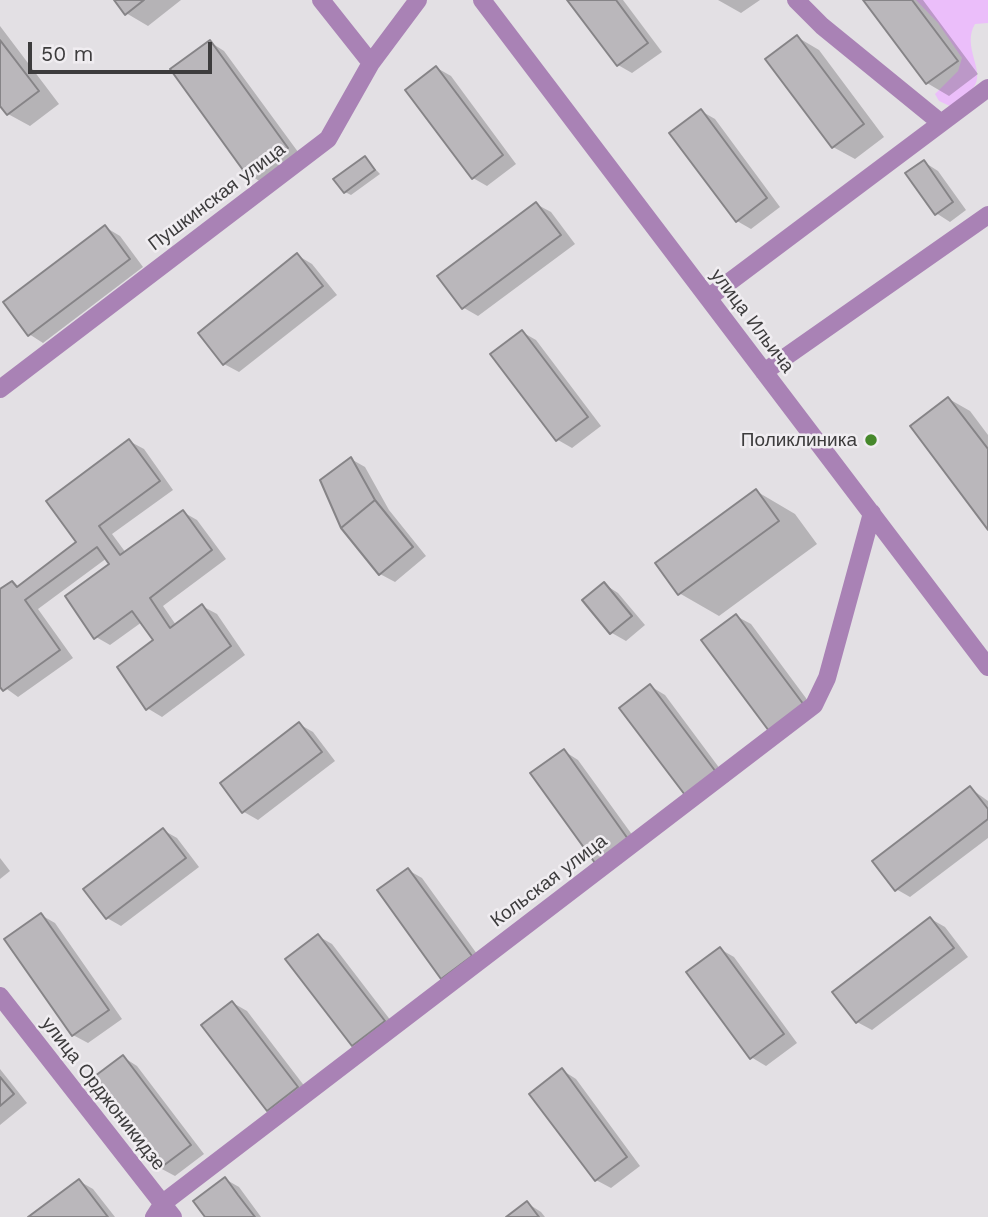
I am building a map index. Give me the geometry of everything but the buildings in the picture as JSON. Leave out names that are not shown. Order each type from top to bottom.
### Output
[{"type":"street","points":[[321,0],[371,63]]},
{"type":"street","name":"Пушкинская улица","points":[[3,380],[328,139],[371,63],[418,0]]},
{"type":"street","name":"улица Ильича","points":[[482,0],[988,667]]},
{"type":"street","points":[[796,0],[822,26],[941,123]]},
{"type":"street","points":[[708,298],[988,88]]},
{"type":"street","points":[[764,372],[988,215]]},
{"type":"street","name":"Кольская улица","points":[[163,1212],[814,705],[827,678],[872,513]]},
{"type":"street","name":"улица Орджоникидзе","points":[[0,996],[163,1212]]},
{"type":"shaded area","points":[[916,0],[988,0],[988,23],[975,24],[971,33],[977,82],[969,93],[952,107],[939,101],[935,94],[958,71],[962,58],[938,23]]},
{"type":"place","name":"Поликлиника","points":[[871,440]]}]
